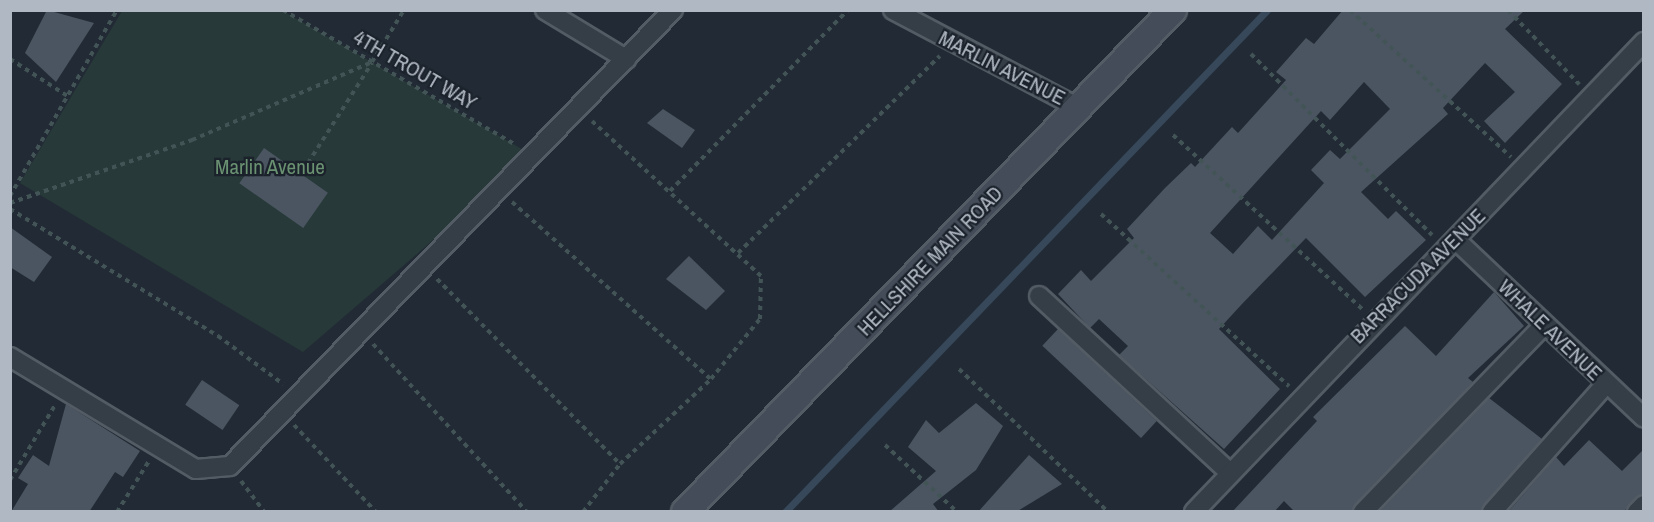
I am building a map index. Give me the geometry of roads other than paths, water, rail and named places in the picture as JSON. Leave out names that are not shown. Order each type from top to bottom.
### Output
[{"type":"main road","name":"HELLSHIRE MAIN ROAD","points":[[686,512],[1173,10]]},
{"type":"street","points":[[545,10],[626,59]]},
{"type":"street","points":[[10,357],[196,469],[230,466],[359,328],[424,267],[673,10]]},
{"type":"street","name":"MARLIN AVENUE","points":[[893,10],[1079,108]]},
{"type":"street","name":"BARRACUDA AVENUE","points":[[1194,512],[1299,396],[1594,99],[1644,42]]},
{"type":"street","name":"WHALE AVENUE","points":[[1451,245],[1544,325],[1644,418]]},
{"type":"street","points":[[1039,296],[1229,472]]},
{"type":"street","points":[[1363,512],[1544,325]]},
{"type":"street","points":[[1492,512],[1606,384]]},
{"type":"street","points":[[1637,512],[1644,505]]},
{"type":"waterway","points":[[785,512],[1267,10]]},
{"type":"park label","name":"Marlin Avenue","points":[[270,167]]}]
